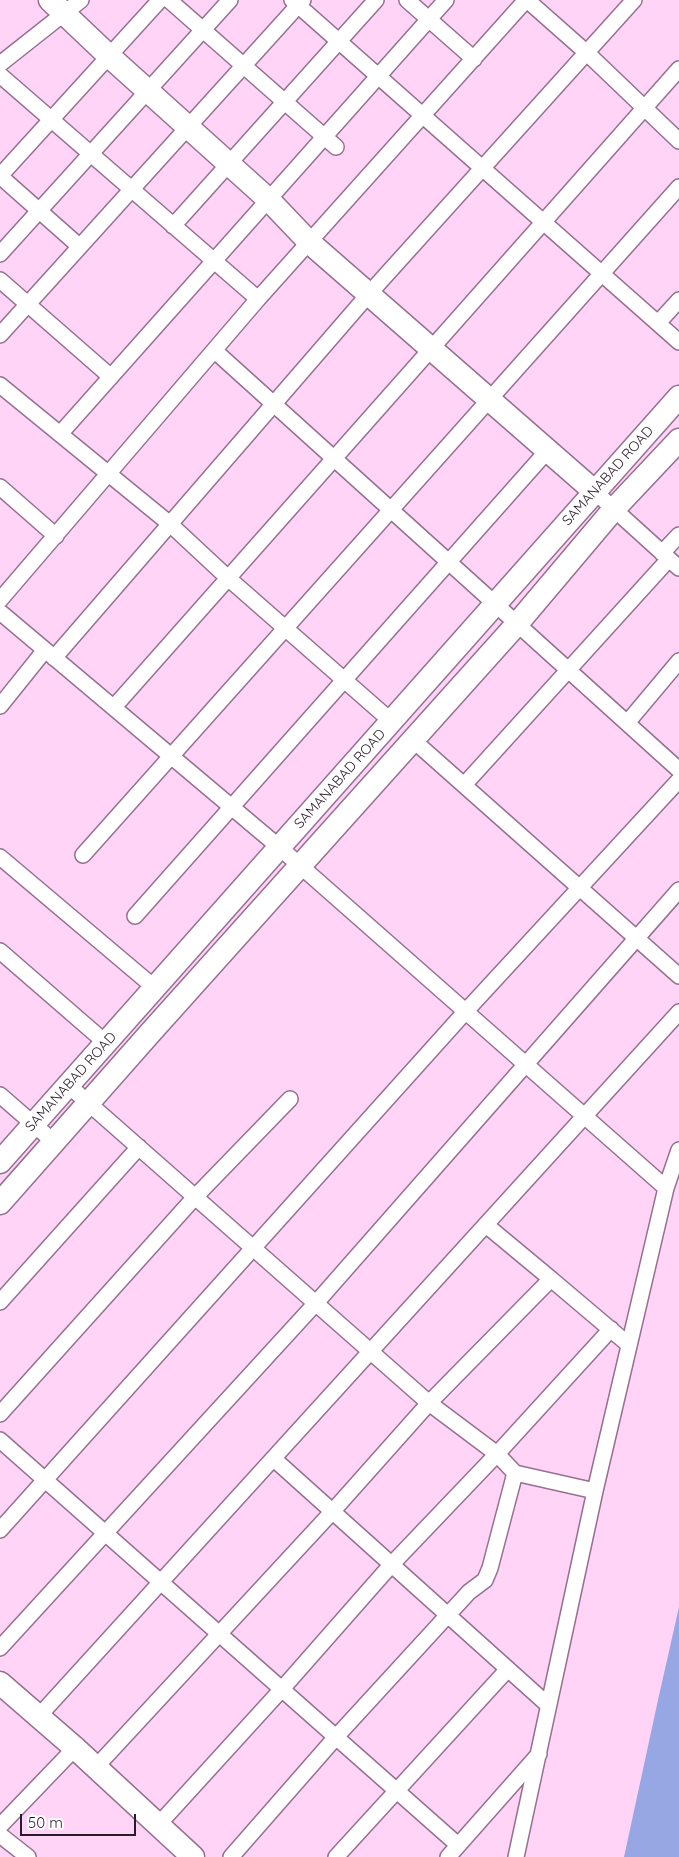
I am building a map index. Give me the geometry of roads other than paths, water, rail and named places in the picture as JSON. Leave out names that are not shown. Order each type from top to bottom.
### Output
[{"type":"street","points":[[0,64],[57,7],[81,0]]},
{"type":"street","points":[[79,246],[0,176],[160,0]]},
{"type":"street","points":[[169,0],[330,142]]},
{"type":"street","points":[[0,254],[230,0]]},
{"type":"street","points":[[173,226],[376,0]]},
{"type":"street","points":[[407,0],[474,59]]},
{"type":"street","points":[[60,434],[269,200],[330,142],[378,77],[446,0]]},
{"type":"street","points":[[0,600],[258,300],[527,0],[587,52],[679,141]]},
{"type":"street","points":[[0,706],[170,524],[368,295],[634,0]]},
{"type":"street","points":[[0,336],[79,246],[244,66],[298,2],[378,77],[679,342]]},
{"type":"street","points":[[57,7],[269,200],[309,242],[488,400],[548,450],[670,560]]},
{"type":"street","points":[[114,708],[679,69]]},
{"type":"street","points":[[0,75],[258,300]]},
{"type":"street","points":[[83,855],[679,186]]},
{"type":"street","points":[[0,280],[111,377]]},
{"type":"street","points":[[658,323],[679,300]]},
{"type":"street","points":[[215,351],[679,770]]},
{"type":"street","points":[[0,384],[170,524],[228,578],[391,721]]},
{"type":"street","name":"SAMANABAD ROAD","points":[[0,1162],[679,397]]},
{"type":"street","name":"SAMANABAD ROAD","points":[[0,1203],[88,1102],[517,624],[614,509],[679,440]]},
{"type":"street","points":[[135,916],[548,450]]},
{"type":"street","points":[[0,487],[56,536]]},
{"type":"street","points":[[464,785],[670,560],[679,535]]},
{"type":"street","points":[[0,612],[301,866],[666,1188]]},
{"type":"street","points":[[627,723],[679,661]]},
{"type":"street","points":[[413,740],[679,976]]},
{"type":"street","points":[[0,1530],[466,1011],[679,780]]},
{"type":"street","points":[[0,857],[155,988]]},
{"type":"street","points":[[0,1648],[316,1303],[679,890]]},
{"type":"street","points":[[0,951],[106,1042]]},
{"type":"street","points":[[39,1716],[679,1012]]},
{"type":"street","points":[[68,1085],[370,1352],[429,1403],[497,1454],[515,1473],[596,1491]]},
{"type":"street","points":[[0,1095],[54,1142]]},
{"type":"street","points":[[0,1414],[195,1197],[290,1099]]},
{"type":"street","points":[[0,1302],[139,1147]]},
{"type":"street","points":[[516,1857],[540,1752],[548,1705],[629,1345],[666,1188],[679,1150]]},
{"type":"street","points":[[486,1225],[629,1345]]},
{"type":"street","points":[[96,1767],[218,1632],[332,1512],[429,1403],[551,1279]]},
{"type":"street","points":[[158,1824],[282,1689],[391,1565],[497,1454],[610,1329]]},
{"type":"street","points":[[0,1440],[458,1845]]},
{"type":"street","points":[[274,1459],[548,1705]]},
{"type":"street","points":[[231,1857],[336,1737],[469,1592],[485,1580],[490,1568],[515,1473]]},
{"type":"street","points":[[336,1857],[508,1669]]},
{"type":"street","points":[[0,1683],[75,1748],[193,1857]]},
{"type":"street","points":[[0,1826],[75,1748]]},
{"type":"street","points":[[448,1857],[540,1752]]},
{"type":"street","points":[[0,1835],[28,1857]]},
{"type":"water","points":[[679,1607],[679,1857],[624,1857],[658,1700]]}]
